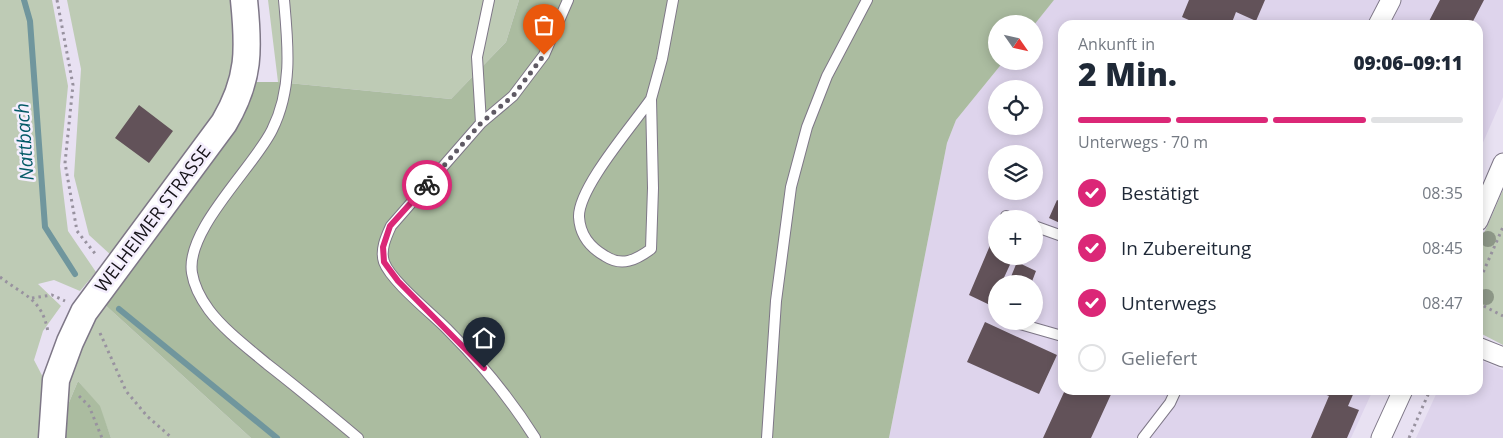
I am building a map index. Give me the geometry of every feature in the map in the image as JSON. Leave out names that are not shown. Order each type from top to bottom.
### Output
[{"type":"street","name":"WELHEIMER STRASSE","points":[[52,438],[56,380],[70,342],[87,308],[224,123],[236,104],[246,70],[247,34],[244,0]]},
{"type":"street","points":[[1381,20],[1391,0]]},
{"type":"street","points":[[1483,209],[1503,163]]},
{"type":"street","points":[[1483,348],[1503,358]]},
{"type":"street","points":[[1381,438],[1400,395]]},
{"type":"lane","points":[[284,0],[289,63],[282,100],[272,130],[216,209],[195,247],[191,271],[197,291],[210,311],[249,348],[358,438]]},
{"type":"lane","points":[[481,123],[477,56],[489,0]]},
{"type":"lane","points":[[535,438],[484,368],[398,281],[384,262],[383,247],[390,226],[481,123],[513,96],[544,55],[568,0]]},
{"type":"lane","points":[[651,100],[602,166],[585,195],[579,216],[585,239],[598,252],[612,261],[628,262],[639,258],[651,249],[653,188],[651,100],[662,59],[673,0]]},
{"type":"lane","points":[[768,438],[776,301],[791,187],[807,127],[827,76],[867,0]]},
{"type":"lane","points":[[1043,229],[1058,235]]},
{"type":"lane","points":[[1041,330],[1058,335]]},
{"type":"lane","points":[[1143,438],[1170,403],[1174,395]]},
{"type":"path","points":[[57,0],[73,85],[66,163],[77,232],[101,261],[110,277]]},
{"type":"path","points":[[1483,273],[1503,227]]},
{"type":"path","points":[[0,277],[32,298],[45,318],[48,336]]},
{"type":"path","points":[[32,298],[52,295],[87,308],[126,391],[147,416],[172,438]]},
{"type":"path","points":[[1483,306],[1503,316]]},
{"type":"path","points":[[56,380],[76,393],[89,406],[102,438]]},
{"type":"path","points":[[1409,438],[1428,395]]},
{"type":"shaded area","points":[[1054,0],[1503,0],[1503,97],[1483,143],[1483,20],[1058,20],[1058,395],[1371,395],[1351,438],[889,438],[947,143],[956,120],[988,81],[988,135],[1043,135],[1043,80],[989,80],[997,70],[1043,70],[1042,15]]},
{"type":"shaded area","points":[[1483,361],[1503,370],[1503,438],[1416,438],[1436,395],[1483,395]]},
{"type":"green space","points":[[0,0],[52,0],[68,86],[60,166],[68,231],[96,272],[80,291],[54,280],[38,284],[61,306],[43,331],[34,360],[47,385],[45,438],[0,438]]},
{"type":"green space","points":[[67,0],[235,0],[237,63],[220,112],[112,256],[89,235],[74,176],[81,69]]},
{"type":"green space","points":[[268,0],[519,0],[506,42],[451,99],[278,82]]},
{"type":"green space","points":[[519,0],[1054,0],[1042,15],[988,15],[988,70],[997,70],[956,120],[947,143],[889,438],[251,438],[103,303],[252,82],[278,82],[451,99],[506,42]]},
{"type":"green space","points":[[1503,190],[1503,345],[1483,335],[1483,236]]},
{"type":"green space","points":[[103,303],[251,438],[111,438],[99,406],[78,381],[62,419],[68,376]]},
{"type":"green space","points":[[78,381],[100,406],[111,438],[60,438],[62,419]]},
{"type":"building","points":[[1189,0],[1265,0],[1256,20],[1236,12],[1233,20],[1189,20],[1182,17]]},
{"type":"building","points":[[1440,0],[1484,0],[1474,20],[1430,20]]},
{"type":"building","points":[[139,105],[173,131],[149,163],[115,138]]},
{"type":"building","points":[[1057,200],[1058,222],[1049,218]]},
{"type":"building","points":[[988,250],[988,265],[1010,265],[1005,275],[988,275],[988,304],[969,295]]},
{"type":"building","points":[[1016,265],[1023,265],[1036,271],[1034,275],[1012,275]]},
{"type":"building","points":[[985,322],[988,323],[988,330],[1002,330],[1057,355],[1039,394],[967,362]]},
{"type":"building","points":[[1063,395],[1111,395],[1091,438],[1043,438]]},
{"type":"building","points":[[1326,395],[1353,395],[1348,406],[1359,410],[1347,438],[1311,438],[1329,396]]},
{"type":"waterway","name":"Nattbach","points":[[24,0],[30,21],[45,227],[75,274]]},
{"type":"waterway","name":"Nattbach","points":[[119,309],[277,438]]},
{"type":"way so far","points":[[427,185],[481,123],[513,96],[544,55]]},
{"type":"route","points":[[427,185],[390,226],[383,247],[384,262],[398,281],[484,368]]}]
